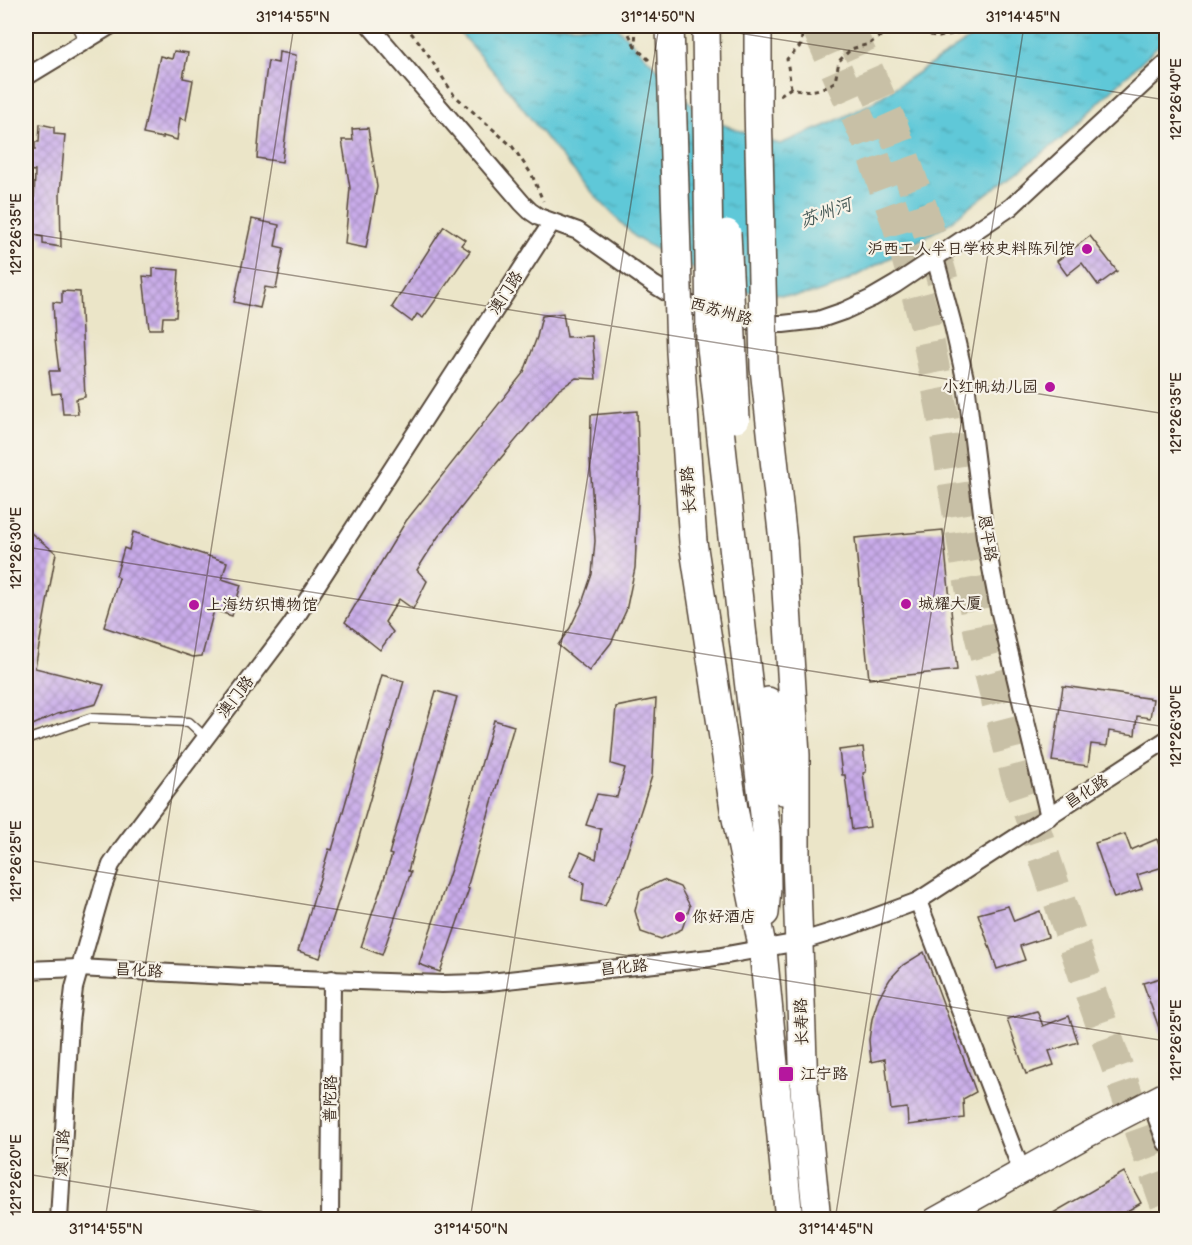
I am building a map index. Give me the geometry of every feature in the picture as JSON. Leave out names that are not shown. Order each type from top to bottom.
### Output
[{"type":"main road","name":"长寿路","points":[[670,26],[680,352],[693,542],[734,809],[763,950],[789,1220]]},
{"type":"main road","name":"长寿路","points":[[706,26],[710,338],[752,636],[769,712],[796,860]]},
{"type":"main road","name":"长寿路","points":[[722,26],[728,262],[736,419],[766,831],[767,887],[763,950]]},
{"type":"main road","name":"长寿路","points":[[758,26],[764,368],[783,541],[796,755],[796,860],[804,1089],[817,1220]]},
{"type":"main road","points":[[935,1220],[1159,1098]]},
{"type":"street","points":[[26,77],[110,26]]},
{"type":"street","name":"西苏州路","points":[[370,26],[530,212],[578,231],[674,297],[715,314],[764,324],[818,320],[844,311],[888,289],[1011,207],[1167,63]]},
{"type":"street","name":"澳门路","points":[[59,1220],[74,988],[111,865],[291,624],[552,222]]},
{"type":"street","name":"恩平路","points":[[935,258],[966,384],[985,537],[999,609],[1049,817]]},
{"type":"street","name":"昌化路","points":[[26,970],[79,968],[246,977],[442,984],[480,983],[710,958],[763,950],[848,927],[918,902],[1167,741]]},
{"type":"street","points":[[918,902],[1022,1172]]},
{"type":"street","name":"普陀路","points":[[330,1220],[332,979]]},
{"type":"street","points":[[1159,1098],[1167,1143]]},
{"type":"lane","points":[[76,26],[84,42]]},
{"type":"lane","points":[[26,740],[90,718],[189,722],[205,737]]},
{"type":"path","points":[[405,26],[420,43],[454,94],[512,146],[532,175],[552,222]]},
{"type":"path","points":[[625,26],[635,47]]},
{"type":"path","points":[[803,26],[801,45],[787,59],[791,88],[809,92],[835,82],[839,61],[851,49],[869,44],[895,26],[939,37],[976,26]]},
{"type":"path","points":[[838,26],[844,28],[850,26]]},
{"type":"water","name":"苏州河","points":[[454,26],[616,26],[705,118],[780,144],[825,126],[870,104],[989,26],[1166,26],[1166,38],[1060,140],[949,223],[837,286],[816,293],[794,296],[739,291],[636,238],[599,200],[549,142],[500,79]]},
{"type":"building","points":[[174,51],[188,53],[183,78],[193,80],[186,120],[180,118],[177,140],[143,134],[160,56],[172,59]]},
{"type":"building","points":[[279,52],[296,55],[282,162],[257,158],[268,61],[278,63]]},
{"type":"building","points":[[40,124],[54,127],[54,134],[65,135],[60,194],[61,247],[43,244],[43,237],[33,235],[35,171],[26,170],[29,148],[35,149],[35,142],[39,142]]},
{"type":"building","points":[[368,128],[377,187],[366,248],[345,244],[350,188],[342,140],[353,140],[352,129]]},
{"type":"building","points":[[252,219],[279,225],[275,246],[284,248],[276,289],[265,287],[260,308],[234,302]]},
{"type":"building","points":[[444,226],[465,240],[461,245],[470,251],[423,318],[417,314],[412,322],[392,307]]},
{"type":"building","name":"沪西工人半日学校史料陈列馆","points":[[1090,236],[1117,271],[1098,285],[1082,263],[1067,275],[1057,261]]},
{"type":"building","points":[[153,268],[179,270],[176,317],[163,317],[162,329],[149,329],[143,276],[153,277]]},
{"type":"building","points":[[62,291],[80,292],[85,397],[76,399],[78,414],[63,414],[61,393],[52,394],[49,371],[59,371],[53,302],[62,303]]},
{"type":"building","points":[[563,313],[567,337],[592,336],[596,379],[576,378],[557,391],[490,471],[438,537],[417,570],[427,581],[413,609],[399,599],[385,622],[393,632],[380,650],[345,622],[406,521],[524,372],[542,316]]},
{"type":"building","points":[[637,411],[639,479],[635,568],[626,611],[611,643],[589,671],[558,645],[570,628],[582,603],[592,574],[595,541],[590,459],[591,415]]},
{"type":"building","points":[[26,529],[56,553],[35,668],[104,685],[96,704],[57,714],[26,728]]},
{"type":"building","name":"城耀大厦","points":[[943,530],[957,670],[869,679],[855,538]]},
{"type":"building","points":[[133,532],[227,562],[222,579],[241,585],[232,616],[214,610],[202,656],[193,657],[104,627],[119,578],[116,576],[124,548],[129,550]]},
{"type":"building","points":[[382,675],[404,681],[357,844],[320,958],[298,951],[329,849],[332,850]]},
{"type":"building","points":[[1063,686],[1153,699],[1150,718],[1137,716],[1135,735],[1109,731],[1107,746],[1091,744],[1088,766],[1052,761]]},
{"type":"building","points":[[436,691],[457,697],[408,871],[411,872],[382,955],[361,947],[392,855],[389,854]]},
{"type":"building","points":[[656,699],[652,776],[622,869],[605,906],[582,901],[584,883],[570,876],[581,852],[596,859],[601,829],[586,825],[597,794],[617,797],[625,768],[611,764],[616,707]]},
{"type":"building","points":[[494,720],[514,726],[467,888],[469,889],[440,972],[419,964],[451,869]]},
{"type":"building","points":[[863,747],[866,772],[863,773],[870,827],[852,830],[845,775],[842,775],[839,750]]},
{"type":"building","points":[[1125,834],[1131,850],[1157,839],[1166,866],[1137,875],[1142,889],[1114,898],[1095,843]]},
{"type":"building","points":[[663,880],[680,887],[690,906],[682,929],[661,939],[641,932],[635,911],[640,891]]},
{"type":"building","points":[[1008,906],[1014,921],[1040,911],[1048,937],[1020,946],[1025,960],[997,969],[978,914]]},
{"type":"building","points":[[924,952],[976,1092],[963,1099],[964,1118],[908,1125],[907,1108],[891,1110],[885,1059],[871,1062],[869,1040],[872,1019],[879,997],[890,979],[903,965]]},
{"type":"building","points":[[1167,976],[1167,1045],[1165,1045],[1143,983]]},
{"type":"building","points":[[1037,1011],[1043,1026],[1069,1016],[1078,1042],[1049,1051],[1054,1065],[1026,1074],[1007,1019]]},
{"type":"building","points":[[1124,1172],[1141,1203],[1112,1220],[1041,1220]]},
{"type":"tunnel","points":[[817,26],[868,141],[899,227],[925,323],[980,634],[1016,774],[1091,994],[1166,1203]]},
{"type":"tunnel","points":[[848,26],[893,128],[924,215],[945,289]]},
{"type":"place","name":"沪西工人半日学校史料陈列馆","points":[[1087,249]]},
{"type":"place","name":"小红帆幼儿园","points":[[1050,387]]},
{"type":"place","name":"城耀大厦","points":[[906,604]]},
{"type":"place","name":"上海纺织博物馆","points":[[194,605]]},
{"type":"place","name":"你好酒店","points":[[680,917]]},
{"type":"place","name":"江宁路","points":[[786,1074]]}]
